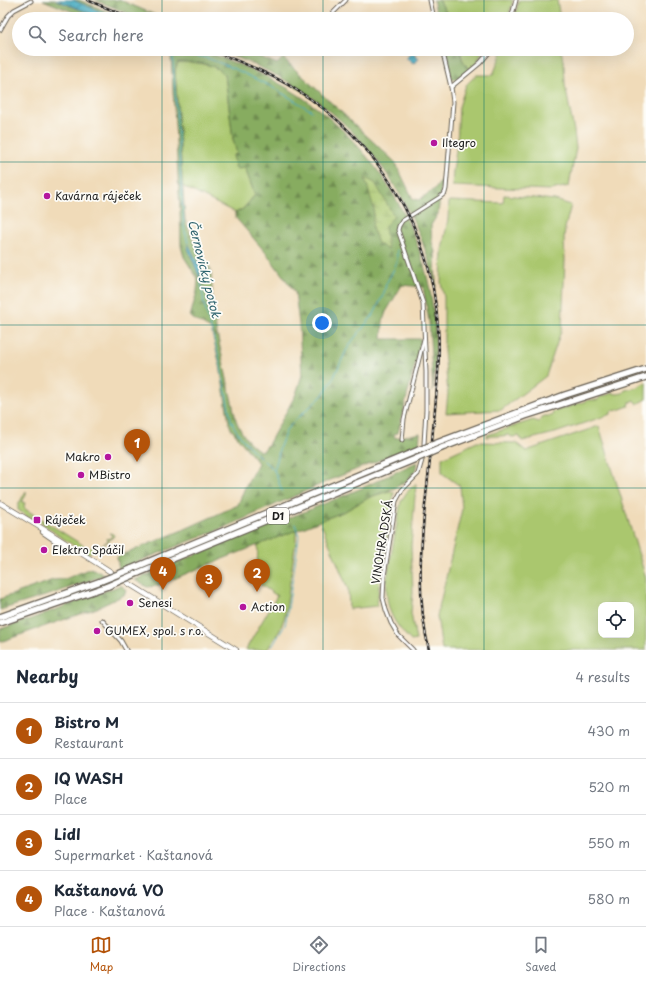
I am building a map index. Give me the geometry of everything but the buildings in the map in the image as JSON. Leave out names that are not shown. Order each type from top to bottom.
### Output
[{"type":"highway","name":"D1","points":[[0,616],[101,581],[445,440],[558,398],[646,370]]},
{"type":"highway","name":"D1","points":[[0,624],[108,586],[420,459],[444,447],[525,416],[646,376]]},
{"type":"main road","points":[[0,503],[59,543],[70,546],[111,572]]},
{"type":"main road","points":[[128,583],[236,650]]},
{"type":"street","points":[[335,12],[346,0]]},
{"type":"street","points":[[430,0],[433,12]]},
{"type":"street","points":[[513,12],[516,0]]},
{"type":"street","points":[[0,30],[8,16],[14,10],[31,1]]},
{"type":"street","points":[[424,444],[426,372],[423,303],[399,236],[398,228],[405,219],[440,197],[446,191],[453,102],[444,56]]},
{"type":"street","points":[[451,87],[480,63],[486,56]]},
{"type":"street","points":[[402,440],[404,419],[425,335]]},
{"type":"street","points":[[417,370],[426,372]]},
{"type":"street","name":"VINOHRADSKÁ","points":[[413,650],[398,635],[391,623],[384,604],[383,588],[396,500],[402,490],[418,474],[420,459]]},
{"type":"street","points":[[102,620],[121,641],[126,650]]},
{"type":"green space","points":[[43,0],[56,0],[87,12],[73,12]]},
{"type":"green space","points":[[73,0],[79,0],[109,12],[101,12]]},
{"type":"green space","points":[[95,0],[120,0],[148,12],[125,12]]},
{"type":"green space","points":[[433,0],[439,0],[446,12],[436,12]]},
{"type":"green space","points":[[439,0],[513,0],[510,12],[446,12]]},
{"type":"green space","points":[[519,0],[557,0],[559,12],[516,12]]},
{"type":"green space","points":[[171,56],[218,56],[267,77],[300,96],[331,120],[358,146],[382,176],[401,209],[417,243],[428,280],[434,318],[435,364],[433,391],[429,321],[423,287],[402,285],[386,312],[383,321],[382,339],[421,339],[398,433],[394,434],[395,438],[420,433],[419,446],[399,452],[328,481],[228,526],[119,569],[117,557],[238,505],[245,487],[258,463],[231,429],[220,365],[211,329],[190,317],[197,291],[198,279],[184,257],[181,246]],"holes":[[[178,62],[197,63],[215,67],[225,75],[233,139],[237,154],[233,155],[236,169],[245,168],[255,195],[243,209],[235,213],[235,217],[266,253],[295,292],[299,324],[302,375],[296,394],[269,443],[264,450],[260,451],[245,437],[236,420],[216,329],[211,273],[209,266],[198,251],[185,220],[175,70]]]},
{"type":"green space","points":[[234,56],[257,56],[277,64],[283,58],[395,162],[413,199],[419,200],[436,188],[442,179],[438,214],[431,225],[432,242],[435,252],[436,287],[427,255],[415,225],[401,197],[384,170],[364,145],[342,122],[317,101],[290,83]]},
{"type":"green space","points":[[446,56],[461,56],[469,70],[456,80],[451,78]]},
{"type":"green space","points":[[461,56],[480,56],[476,64],[469,70]]},
{"type":"green space","points":[[500,56],[563,56],[565,85],[576,148],[569,186],[551,190],[452,186],[457,144],[459,107],[466,85],[476,75],[493,75]]},
{"type":"green space","points":[[178,62],[209,65],[215,67],[225,75],[233,139],[238,154],[233,155],[236,169],[245,168],[255,195],[243,209],[236,213],[182,186],[175,70]]},
{"type":"green space","points":[[365,178],[375,183],[394,216],[385,226],[388,250],[378,243],[372,228],[374,209]]},
{"type":"green space","points":[[504,195],[555,200],[571,205],[565,228],[564,239],[565,260],[562,328],[546,376],[501,410],[446,413],[448,393],[444,351],[444,297],[441,283],[442,250],[448,219],[449,201],[503,203]]},
{"type":"green space","points":[[646,382],[646,399],[637,404],[634,400],[630,402],[629,406],[611,411],[611,414],[555,433],[522,441],[519,436],[512,437],[508,435],[487,437],[487,435],[533,420],[539,422],[544,416],[552,416],[553,412],[589,400],[598,400],[600,397],[613,393],[623,393],[625,390],[635,388]]},
{"type":"green space","points":[[599,426],[646,578],[646,650],[442,650],[437,616],[462,509],[460,486],[442,473],[442,458],[477,442],[516,443],[526,451]]},
{"type":"green space","points":[[417,462],[415,472],[408,480],[395,488],[370,497],[345,511],[157,586],[147,587],[135,580],[230,540],[362,488]]},
{"type":"green space","points":[[416,484],[411,546],[413,592],[411,613],[416,640],[411,641],[398,626],[390,612],[387,597],[387,577],[401,501],[407,492]]},
{"type":"green space","points":[[26,491],[26,495],[22,502],[25,503],[25,509],[89,549],[94,546],[96,548],[108,541],[107,538],[110,539],[112,536],[110,533],[114,536],[109,541],[87,554],[38,520],[28,517],[18,510],[18,505]]},
{"type":"green space","points":[[389,491],[394,492],[377,606],[349,609],[348,589],[320,521],[345,511],[370,497]]},
{"type":"green space","points":[[296,530],[296,541],[285,616],[280,630],[267,650],[247,650],[246,649],[277,596],[253,579],[257,569],[258,545]]},
{"type":"green space","points":[[91,568],[105,575],[55,593],[0,610],[0,599],[53,580],[65,579]]},
{"type":"green space","points":[[121,585],[126,590],[124,595],[97,608],[0,642],[0,629]]},
{"type":"water","points":[[56,0],[73,0],[101,12],[87,12]]},
{"type":"water","points":[[408,56],[416,56],[419,59],[413,64],[406,58]]},
{"type":"water","points":[[188,243],[200,268],[201,281],[188,248]]},
{"type":"waterway","name":"Černovický potok","points":[[172,56],[184,227],[188,243]]},
{"type":"waterway","points":[[172,57],[182,56]]},
{"type":"waterway","points":[[196,56],[207,58],[233,68],[272,87],[312,111]]},
{"type":"waterway","points":[[274,470],[279,449],[286,431],[293,422],[322,396],[333,379],[346,351],[374,314],[397,261],[397,250]]},
{"type":"waterway","name":"Černovický potok","points":[[201,280],[204,304],[219,358],[231,420],[236,431],[243,440],[260,457]]},
{"type":"waterway","name":"Černovický potok","points":[[264,461],[274,470],[282,491]]},
{"type":"waterway","name":"Černovický potok","points":[[270,650],[285,625],[299,536],[295,524]]},
{"type":"railway","points":[[87,0],[117,12]]},
{"type":"railway","points":[[226,56],[253,67],[295,89],[325,110],[352,134],[375,161],[395,191],[412,223],[425,256],[434,291],[439,341],[432,441],[423,520],[421,572],[421,598],[429,650]]},
{"type":"place","name":"Iltegro","points":[[434,143]]},
{"type":"place","name":"Kavárna ráječek","points":[[47,196]]},
{"type":"place","name":"Makro","points":[[108,457]]},
{"type":"place","name":"Bistro M","points":[[137,462]]},
{"type":"place","name":"MBistro","points":[[81,475]]},
{"type":"place","name":"Ráječek","points":[[37,520]]},
{"type":"place","name":"Elektro Spáčil","points":[[44,550]]},
{"type":"place","name":"Kaštanová VO","points":[[163,590]]},
{"type":"place","name":"IQ WASH","points":[[257,592]]},
{"type":"place","name":"Lidl","points":[[209,598]]},
{"type":"place","name":"Senesi","points":[[130,603]]},
{"type":"place","name":"Action","points":[[243,607]]},
{"type":"place","name":"GUMEX, spol. s r.o.","points":[[97,631]]}]
